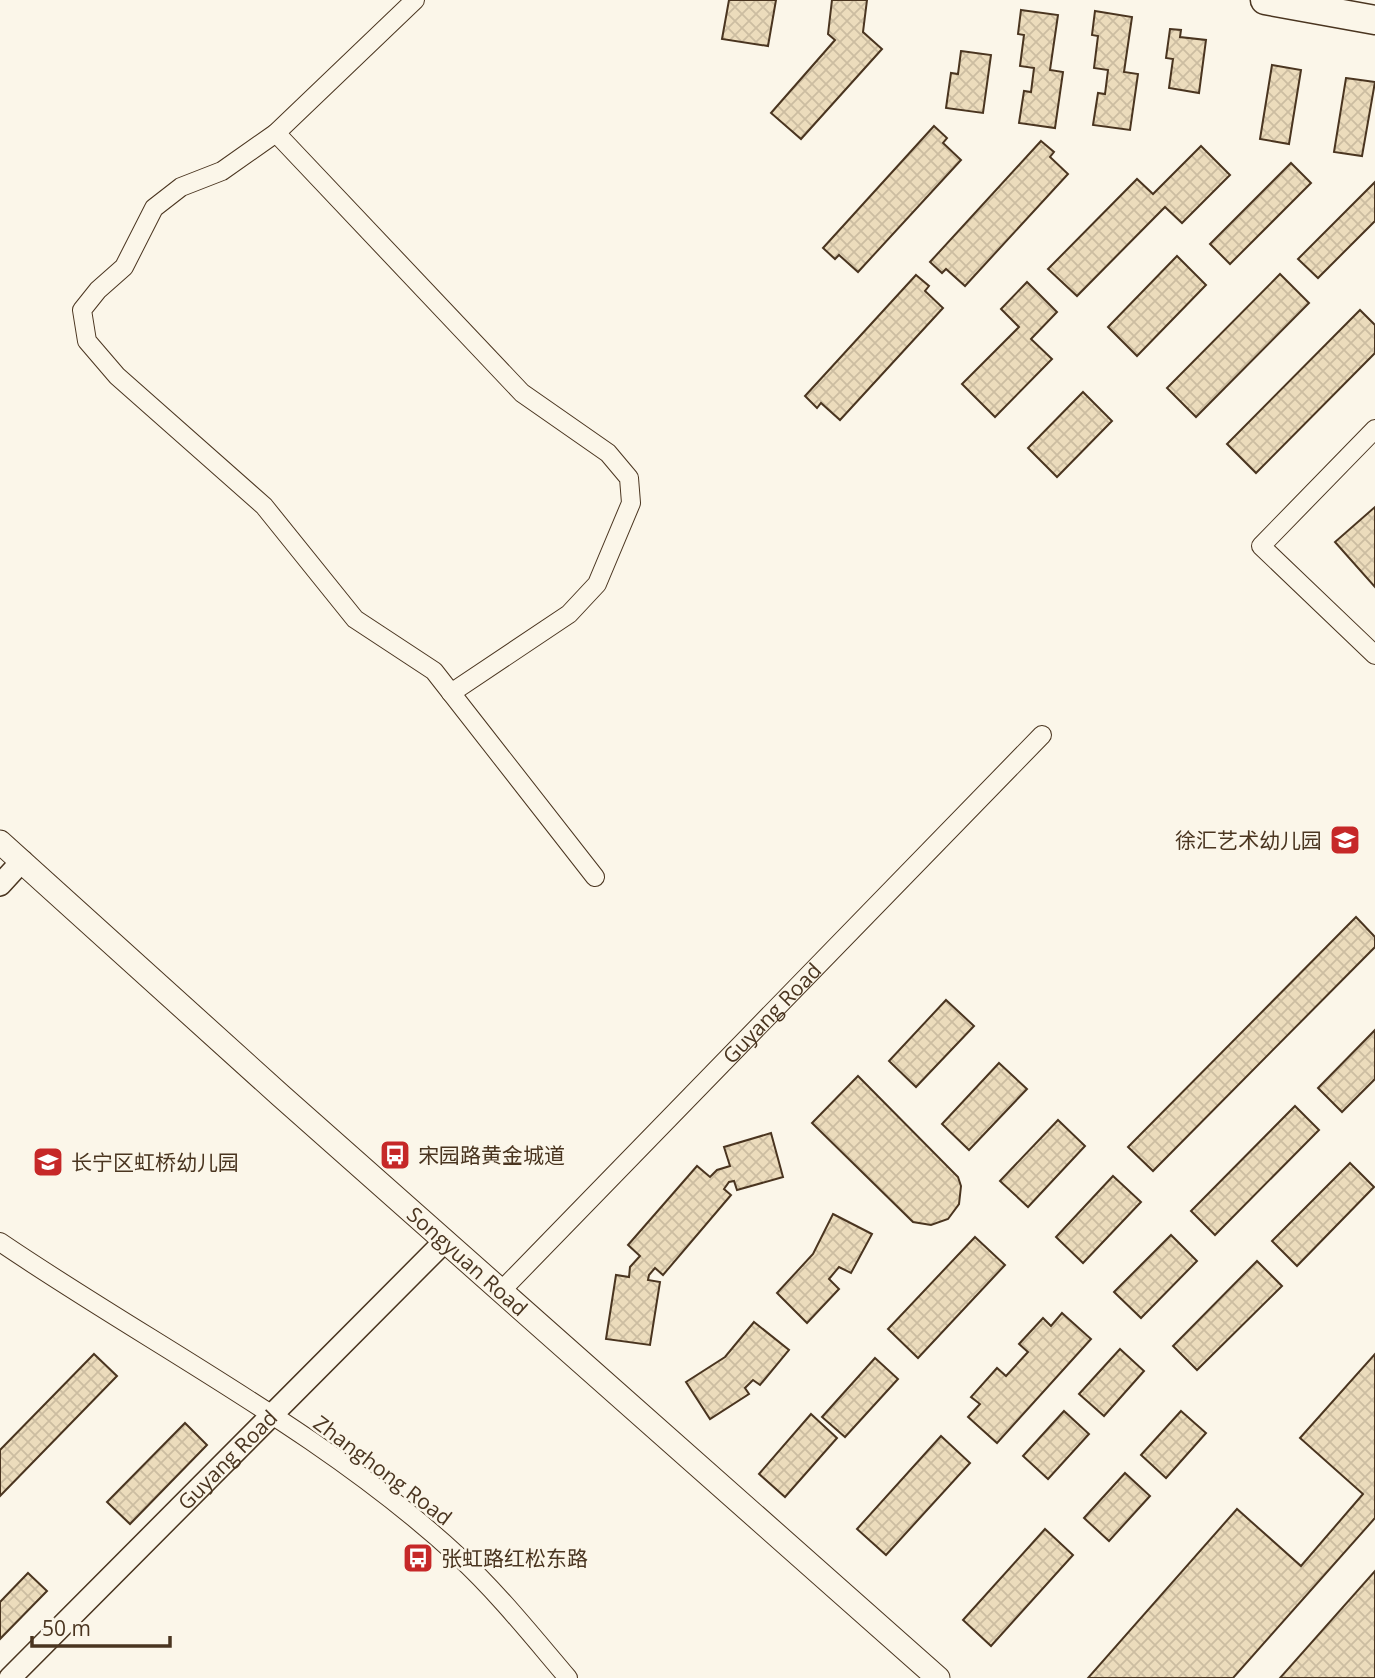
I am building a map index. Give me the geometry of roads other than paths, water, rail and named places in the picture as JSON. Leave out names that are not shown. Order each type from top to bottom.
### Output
[{"type":"highway","points":[[1265,0],[1372,20]]},
{"type":"main road","name":"Songyuan Road","points":[[0,842],[937,1678]]},
{"type":"street","points":[[415,0],[276,133],[222,172],[181,187],[154,208],[124,267],[98,290],[82,310],[87,341],[117,376],[264,506],[355,619],[434,671],[595,877]]},
{"type":"street","points":[[276,133],[522,393],[608,453],[629,478],[631,503],[597,584],[569,614],[451,693]]},
{"type":"street","points":[[1375,429],[1261,546],[1375,655]]},
{"type":"street","name":"Guyang Road","points":[[501,1291],[1042,735]]},
{"type":"street","points":[[0,885],[22,861]]},
{"type":"street","name":"Guyang Road","points":[[10,1678],[445,1241]]},
{"type":"street","name":"Zhanghong Road","points":[[0,1242],[272,1416],[391,1500],[458,1556],[568,1678]]},
{"type":"place","name":"徐汇艺术幼儿园","points":[[1345,840]]},
{"type":"place","name":"宋园路黄金城道","points":[[395,1155]]},
{"type":"place","name":"长宁区虹桥幼儿园","points":[[48,1162]]},
{"type":"place","name":"张虹路红松东路","points":[[418,1558]]}]
